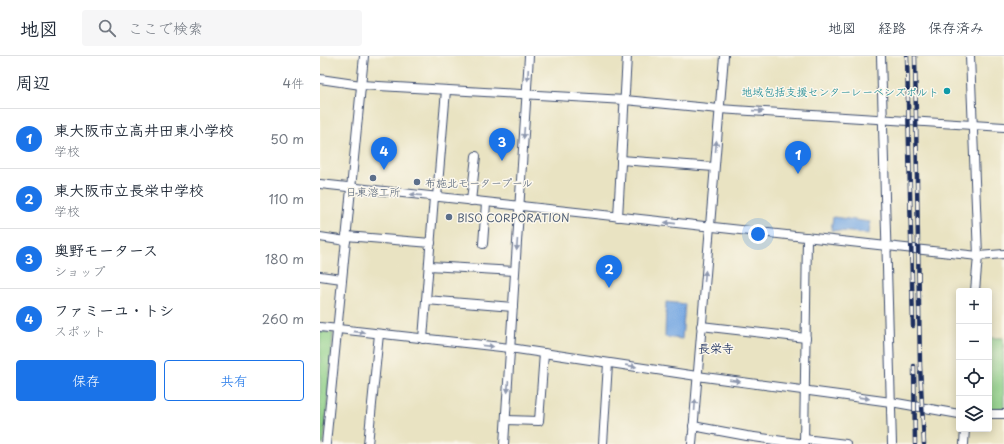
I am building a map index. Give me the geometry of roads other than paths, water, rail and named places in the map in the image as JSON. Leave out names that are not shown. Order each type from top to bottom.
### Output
[{"type":"street","points":[[326,444],[364,56]]},
{"type":"street","points":[[504,444],[529,56]]},
{"type":"street","points":[[618,218],[627,56]]},
{"type":"street","points":[[692,444],[724,56]]},
{"type":"street","points":[[881,56],[892,444]]},
{"type":"street","points":[[970,56],[978,256],[975,288]]},
{"type":"street","points":[[320,79],[361,85],[625,100],[719,109],[1004,127]]},
{"type":"street","points":[[423,339],[446,90]]},
{"type":"street","points":[[471,201],[476,156]]},
{"type":"street","points":[[621,160],[714,167]]},
{"type":"street","points":[[320,184],[709,228],[978,256],[1004,254]]},
{"type":"street","points":[[483,244],[486,203]]},
{"type":"street","points":[[320,237],[431,243]]},
{"type":"street","points":[[804,442],[807,237]]},
{"type":"street","points":[[429,266],[515,271]]},
{"type":"street","points":[[320,276],[342,279]]},
{"type":"street","points":[[426,300],[513,307]]},
{"type":"street","points":[[701,326],[806,338]]},
{"type":"street","points":[[320,327],[510,348],[697,376],[891,402],[956,413]]},
{"type":"street","points":[[368,444],[379,334]]},
{"type":"street","points":[[506,420],[539,421],[544,353]]},
{"type":"street","points":[[603,444],[608,363]]},
{"type":"street","points":[[992,414],[1004,414]]},
{"type":"street","points":[[693,426],[746,440],[846,444]]},
{"type":"street","points":[[964,444],[965,432]]},
{"type":"water","points":[[833,217],[870,222],[869,234],[831,230]]},
{"type":"water","points":[[666,302],[685,304],[682,339],[665,337]]},
{"type":"railway","points":[[907,56],[913,326]]},
{"type":"railway","points":[[915,56],[920,366],[924,444]]},
{"type":"railway","points":[[914,366],[915,444]]},
{"type":"place","name":"地域包括支援センターレーベンズポルト","points":[[947,91]]},
{"type":"place","name":"奥野モータース","points":[[502,161]]},
{"type":"place","name":"ファミーユ・トシ","points":[[384,170]]},
{"type":"place","name":"東大阪市立高井田東小学校","points":[[798,174]]},
{"type":"place","name":"日東溶工所","points":[[373,178]]},
{"type":"place","name":"布施北モータープール","points":[[417,182]]},
{"type":"place","name":"BISO CORPORATION","points":[[449,217]]},
{"type":"place","name":"東大阪市立長栄中学校","points":[[609,288]]},
{"type":"district","name":"長栄寺","points":[[716,348]]}]
